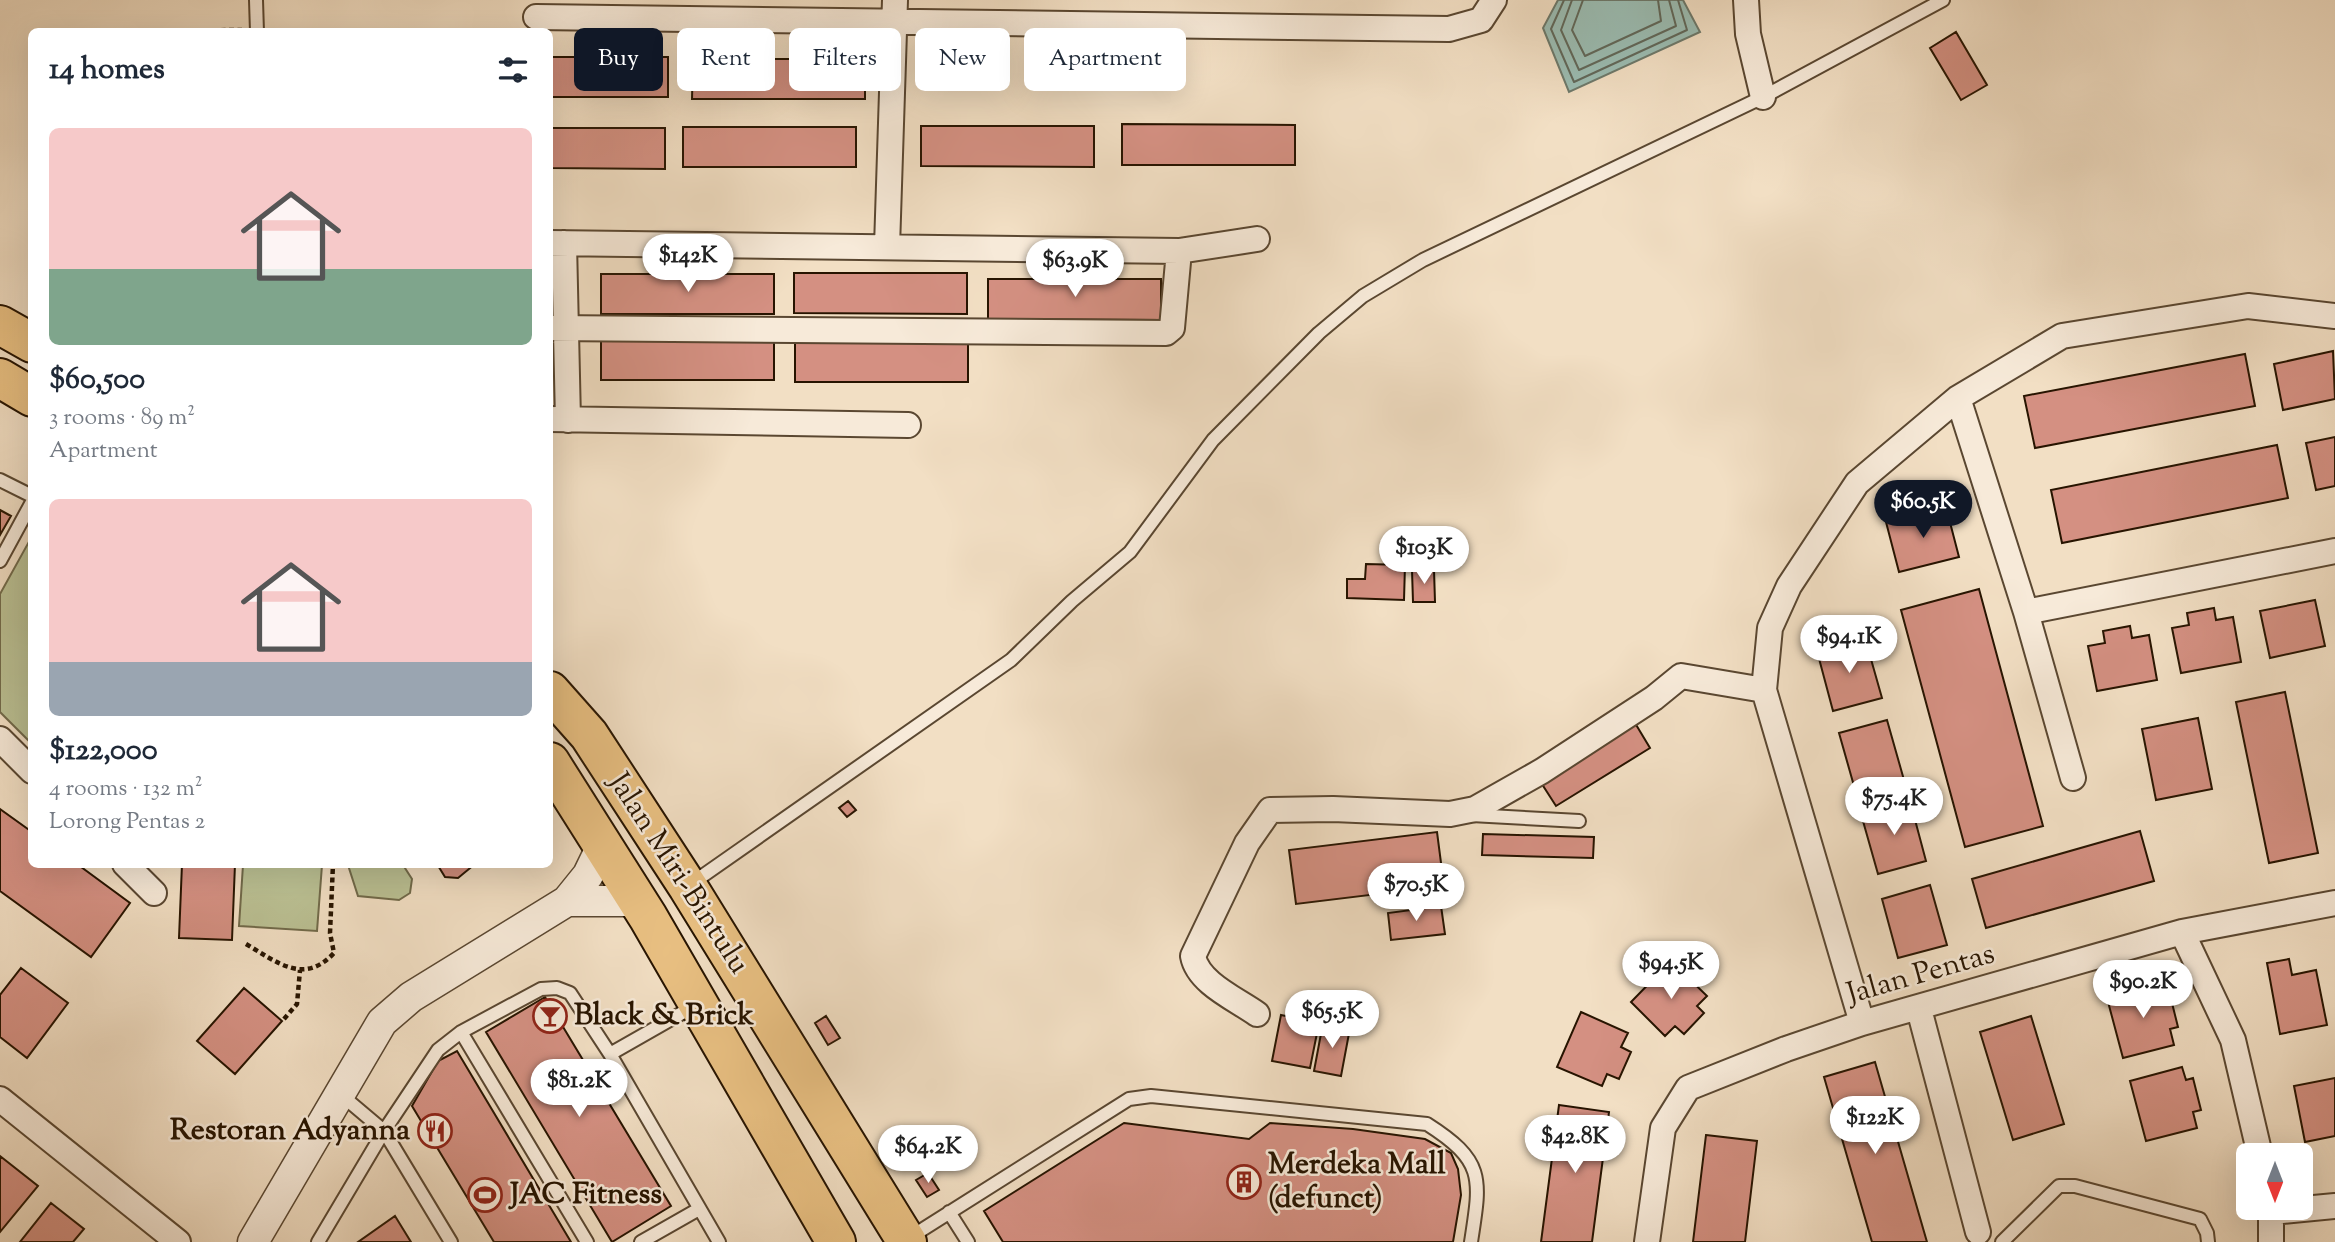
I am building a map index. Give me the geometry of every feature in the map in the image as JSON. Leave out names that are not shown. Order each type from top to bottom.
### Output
[{"type":"highway","points":[[0,325],[28,341]]},
{"type":"highway","points":[[0,379],[28,395]]},
{"type":"highway","name":"Jalan Miri-Bintulu","points":[[553,694],[589,735],[688,887],[905,1241]]},
{"type":"highway","name":"Jalan Miri-Bintulu","points":[[553,767],[699,1003],[836,1242]]},
{"type":"street","points":[[536,17],[895,11],[1449,29],[1481,20],[1494,0]]},
{"type":"street","points":[[1746,0],[1748,34],[1763,97]]},
{"type":"street","points":[[887,247],[895,11]]},
{"type":"street","points":[[908,425],[559,420],[557,243],[1179,251],[1257,240]]},
{"type":"street","points":[[559,328],[1166,333],[1172,328],[1179,251]]},
{"type":"street","points":[[1862,1023],[1764,690],[1770,628],[1789,586],[1857,483],[1958,398],[2063,336],[2248,306],[2335,316]]},
{"type":"street","points":[[1958,398],[2026,611],[2074,778]]},
{"type":"street","points":[[2026,611],[2335,551]]},
{"type":"street","points":[[1257,1014],[1202,975],[1195,966],[1193,956],[1247,843],[1270,810],[1332,809],[1450,814],[1475,809],[1542,771],[1654,698],[1681,676],[1764,690]]},
{"type":"street","points":[[0,739],[28,767]]},
{"type":"street","points":[[253,1242],[312,1146],[338,1093],[382,1021],[395,1008],[567,901],[588,876],[602,846]]},
{"type":"street","points":[[129,868],[154,893]]},
{"type":"street","points":[[567,901],[638,901]]},
{"type":"street","name":"Jalan Pentas","points":[[1647,1242],[1663,1128],[1688,1088],[1786,1049],[1862,1023],[1919,1009],[2182,932],[2335,903]]},
{"type":"street","points":[[2182,932],[2234,1040],[2257,1143]]},
{"type":"street","points":[[1919,1009],[1978,1232]]},
{"type":"street","points":[[0,1099],[178,1242]]},
{"type":"street","points":[[2314,1207],[2335,1206]]},
{"type":"street","points":[[2271,1242],[2272,1220]]},
{"type":"lane","points":[[256,0],[257,28]]},
{"type":"lane","points":[[688,887],[1011,660],[1072,601],[1130,552],[1213,440],[1319,334],[1363,296],[1423,260],[1763,97],[1943,0]]},
{"type":"lane","points":[[0,480],[28,494]]},
{"type":"lane","points":[[0,561],[28,509]]},
{"type":"lane","points":[[1450,814],[1579,821]]},
{"type":"lane","points":[[318,1242],[384,1131],[438,1050],[461,1032],[541,989],[556,988],[570,993],[610,1054],[719,1242]]},
{"type":"lane","points":[[610,1054],[699,1003]]},
{"type":"lane","points":[[461,1032],[587,1242]]},
{"type":"lane","points":[[338,1093],[384,1131],[451,1242]]},
{"type":"lane","points":[[905,1241],[1129,1099],[1151,1096],[1427,1124],[1457,1143],[1474,1166],[1478,1196],[1471,1242]]},
{"type":"lane","points":[[2002,1242],[2059,1186],[2075,1186],[2200,1219],[2208,1242]]},
{"type":"lane","points":[[641,1242],[699,1209]]},
{"type":"lane","points":[[949,1212],[968,1242]]},
{"type":"path","points":[[246,944],[280,965],[300,970],[321,967],[334,953],[330,905],[333,868]]},
{"type":"path","points":[[284,1019],[297,1004],[300,970]]},
{"type":"green space","points":[[28,543],[28,740],[0,712],[0,594]]},
{"type":"green space","points":[[243,868],[322,868],[317,931],[239,926]]},
{"type":"green space","points":[[349,868],[405,868],[412,879],[410,893],[399,900],[358,896]]},
{"type":"water","points":[[1558,0],[1683,0],[1700,32],[1569,92],[1543,28]]},
{"type":"building","points":[[1956,32],[1987,85],[1961,100],[1930,48]]},
{"type":"building","points":[[553,57],[574,57],[574,91],[663,91],[663,57],[668,57],[668,97],[553,97]]},
{"type":"building","points":[[775,59],[789,59],[789,91],[865,91],[865,99],[692,99],[692,91],[775,91]]},
{"type":"building","points":[[1122,124],[1295,125],[1295,165],[1122,165]]},
{"type":"building","points":[[921,126],[1094,126],[1094,167],[921,166]]},
{"type":"building","points":[[683,127],[856,127],[856,167],[683,167]]},
{"type":"building","points":[[553,128],[665,128],[665,169],[553,168]]},
{"type":"building","points":[[794,273],[967,273],[967,314],[794,313]]},
{"type":"building","points":[[601,274],[774,274],[774,314],[601,314]]},
{"type":"building","points":[[988,279],[1161,279],[1161,320],[988,319]]},
{"type":"building","points":[[601,340],[774,340],[774,380],[601,380]]},
{"type":"building","points":[[795,342],[968,342],[968,382],[795,382]]},
{"type":"building","points":[[2333,351],[2335,399],[2283,410],[2274,364]]},
{"type":"building","points":[[2245,354],[2255,406],[2035,448],[2024,396]]},
{"type":"building","points":[[2335,437],[2335,486],[2316,490],[2306,443]]},
{"type":"building","points":[[2277,445],[2288,498],[2062,543],[2051,490]]},
{"type":"building","points":[[1946,507],[1959,557],[1899,572],[1886,522]]},
{"type":"building","points":[[0,510],[11,516],[0,535]]},
{"type":"building","points":[[1366,564],[1405,565],[1404,600],[1347,598],[1347,579],[1365,579]]},
{"type":"building","points":[[1412,570],[1434,570],[1435,602],[1413,602]]},
{"type":"building","points":[[1979,589],[2043,826],[1965,847],[1901,610]]},
{"type":"building","points":[[2315,600],[2325,646],[2270,658],[2260,611]]},
{"type":"building","points":[[2214,608],[2216,620],[2233,617],[2241,662],[2181,673],[2172,628],[2189,625],[2187,613]]},
{"type":"building","points":[[2130,626],[2132,638],[2149,635],[2157,680],[2097,691],[2088,646],[2105,643],[2103,631]]},
{"type":"building","points":[[1865,638],[1882,698],[1833,711],[1817,651]]},
{"type":"building","points":[[2285,692],[2318,853],[2269,863],[2236,702]]},
{"type":"building","points":[[2198,718],[2212,789],[2156,800],[2142,729]]},
{"type":"building","points":[[1887,720],[1904,780],[1856,793],[1839,733]]},
{"type":"building","points":[[1635,723],[1650,748],[1556,806],[1540,781]]},
{"type":"building","points":[[848,801],[856,810],[847,817],[839,808]]},
{"type":"building","points":[[1910,801],[1926,861],[1878,874],[1861,814]]},
{"type":"building","points":[[0,809],[28,829],[28,868],[82,868],[130,903],[91,957],[0,891]]},
{"type":"building","points":[[2140,831],[2154,881],[1986,928],[1972,879]]},
{"type":"building","points":[[1437,832],[1444,886],[1296,904],[1289,850]]},
{"type":"building","points":[[1483,834],[1594,837],[1593,858],[1482,855]]},
{"type":"building","points":[[182,868],[235,868],[232,940],[179,938]]},
{"type":"building","points":[[439,868],[470,868],[458,878],[445,877]]},
{"type":"building","points":[[1930,885],[1947,945],[1898,958],[1882,899]]},
{"type":"building","points":[[1441,906],[1445,934],[1391,940],[1388,913]]},
{"type":"building","points":[[2289,959],[2292,975],[2316,970],[2327,1025],[2280,1034],[2267,963]]},
{"type":"building","points":[[1671,961],[1707,996],[1697,1006],[1704,1013],[1684,1034],[1675,1026],[1665,1036],[1631,1002]]},
{"type":"building","points":[[21,968],[68,1003],[27,1058],[0,1037],[0,995]]},
{"type":"building","points":[[2159,984],[2163,997],[2170,995],[2178,1027],[2170,1029],[2174,1045],[2123,1058],[2107,998]]},
{"type":"building","points":[[244,988],[282,1021],[235,1074],[197,1041]]},
{"type":"building","points":[[545,997],[671,1206],[612,1242],[486,1032]]},
{"type":"building","points":[[1581,1012],[1628,1033],[1621,1047],[1631,1052],[1619,1079],[1607,1074],[1602,1086],[1557,1067]]},
{"type":"building","points":[[1281,1015],[1319,1023],[1310,1068],[1272,1061]]},
{"type":"building","points":[[826,1016],[840,1038],[828,1045],[815,1023]]},
{"type":"building","points":[[2031,1016],[2064,1124],[2013,1140],[1980,1032]]},
{"type":"building","points":[[1323,1023],[1350,1028],[1341,1076],[1314,1071]]},
{"type":"building","points":[[457,1051],[571,1242],[494,1242],[412,1106],[438,1061]]},
{"type":"building","points":[[1875,1062],[1927,1242],[1872,1242],[1824,1077]]},
{"type":"building","points":[[2182,1067],[2186,1080],[2193,1078],[2201,1110],[2193,1112],[2197,1128],[2146,1141],[2130,1081]]},
{"type":"building","points":[[2335,1078],[2335,1136],[2305,1142],[2294,1086]]},
{"type":"building","points":[[1559,1105],[1609,1112],[1592,1242],[1541,1242]]},
{"type":"building","name":"Merdeka Mall (defunct)","points":[[1124,1123],[1249,1139],[1270,1123],[1353,1129],[1425,1139],[1451,1153],[1458,1169],[1461,1195],[1453,1242],[1003,1242],[984,1211]]},
{"type":"building","points":[[1706,1135],[1757,1141],[1745,1242],[1693,1242]]},
{"type":"building","points":[[0,1156],[38,1186],[0,1232]]},
{"type":"building","points":[[928,1173],[939,1190],[927,1197],[916,1180]]},
{"type":"building","points":[[51,1203],[84,1229],[73,1242],[20,1242]]},
{"type":"building","points":[[395,1216],[411,1242],[358,1242]]},
{"type":"place","name":"Black & Brick","points":[[550,1016]]},
{"type":"place","name":"Restoran Adyanna","points":[[435,1131]]},
{"type":"place","name":"Merdeka Mall (defunct)","points":[[1244,1182]]},
{"type":"place","name":"JAC Fitness","points":[[485,1195]]}]
